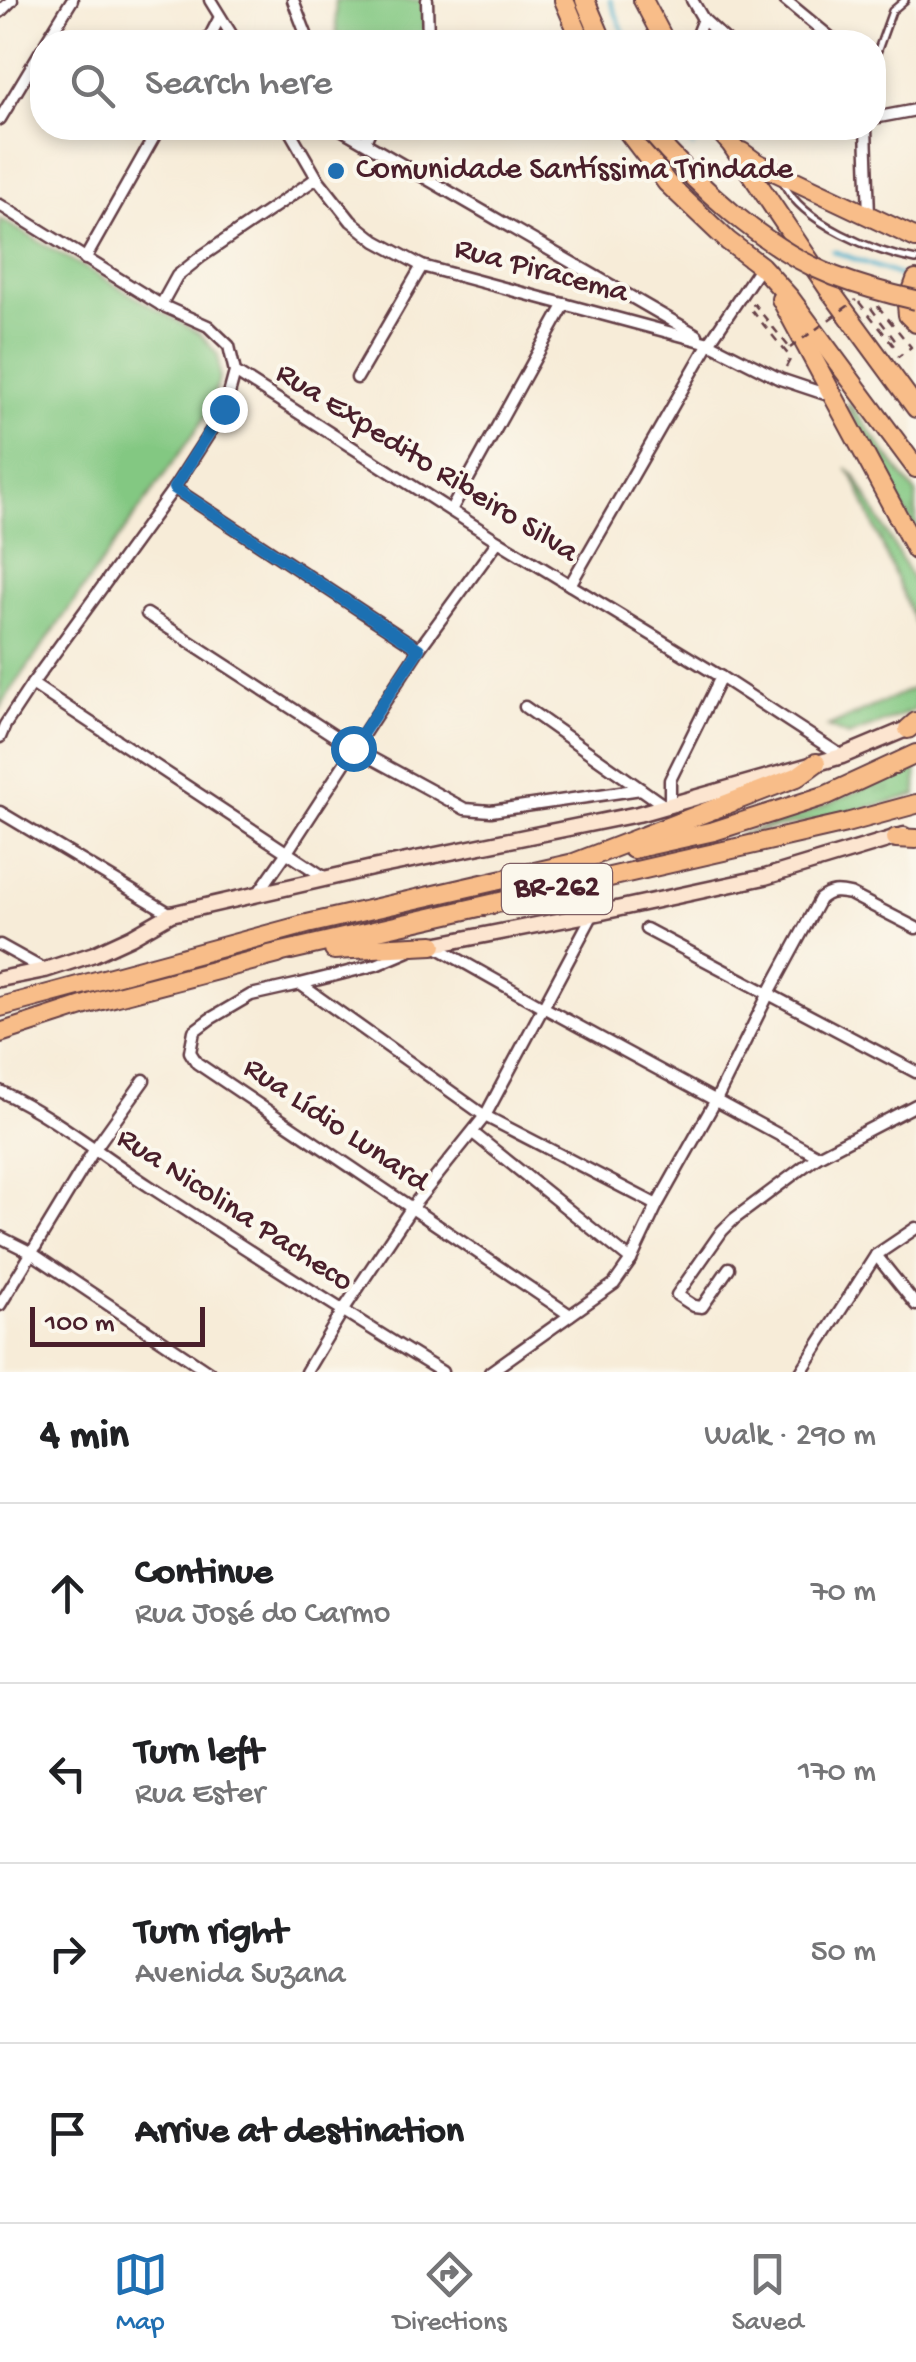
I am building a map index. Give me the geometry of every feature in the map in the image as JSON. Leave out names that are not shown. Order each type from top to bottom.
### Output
[{"type":"highway","points":[[564,0],[577,30]]},
{"type":"highway","points":[[585,0],[597,30]]},
{"type":"highway","points":[[643,0],[659,30]]},
{"type":"highway","points":[[634,140],[666,183],[766,271],[790,298],[916,468]]},
{"type":"highway","points":[[658,140],[698,184],[764,237],[834,276],[914,291],[907,304],[908,315],[916,323]]},
{"type":"highway","points":[[728,140],[916,408]]},
{"type":"highway","points":[[731,144],[757,163],[916,238]]},
{"type":"highway","points":[[766,271],[916,550]]},
{"type":"highway","name":"BR-262","points":[[0,1006],[307,924],[732,825],[827,794],[916,754]]},
{"type":"highway","points":[[574,863],[797,777],[816,764]]},
{"type":"highway","name":"BR-262","points":[[0,1034],[98,1001],[268,955],[916,804]]},
{"type":"highway","points":[[896,838],[916,836]]},
{"type":"highway","points":[[268,955],[428,945]]},
{"type":"main road","points":[[0,979],[94,954],[171,914],[259,892],[638,814],[842,756],[913,726]]},
{"type":"main road","name":"BR-262","points":[[428,945],[766,877],[896,838]]},
{"type":"street","points":[[0,12],[12,0]]},
{"type":"street","points":[[54,30],[72,0]]},
{"type":"street","points":[[210,0],[228,30]]},
{"type":"street","points":[[293,0],[304,30]]},
{"type":"street","points":[[427,0],[428,30]]},
{"type":"street","points":[[692,0],[715,30]]},
{"type":"street","points":[[785,0],[821,30]]},
{"type":"street","points":[[213,30],[220,17]]},
{"type":"street","points":[[699,30],[703,19]]},
{"type":"street","points":[[0,119],[30,69]]},
{"type":"street","points":[[886,116],[916,110]]},
{"type":"street","points":[[86,259],[152,140]]},
{"type":"street","name":"Rua Piracema","points":[[295,140],[351,221],[376,242],[422,266],[709,343],[780,379],[831,396]]},
{"type":"street","points":[[362,140],[709,343]]},
{"type":"street","points":[[866,140],[869,217]]},
{"type":"street","points":[[161,304],[176,276],[318,178]]},
{"type":"street","name":"Rua Expedito Ribeiro Silva","points":[[0,205],[161,304],[208,326],[230,346],[235,372],[498,542],[721,677],[842,756]]},
{"type":"street","points":[[357,378],[422,266]]},
{"type":"street","points":[[570,585],[709,343],[766,271]]},
{"type":"street","points":[[451,510],[565,304]]},
{"type":"street","points":[[0,738],[32,684],[174,488],[224,409],[235,372]]},
{"type":"street","points":[[174,488],[419,649]]},
{"type":"street","points":[[259,892],[419,649],[498,542]]},
{"type":"street","points":[[148,614],[353,748],[465,809],[491,811],[640,788]]},
{"type":"street","points":[[525,707],[668,805],[670,780],[721,677]]},
{"type":"street","points":[[32,684],[327,879]]},
{"type":"street","points":[[0,812],[171,914]]},
{"type":"street","points":[[490,1372],[614,1284],[631,1260],[820,900],[838,891],[850,894],[916,928]]},
{"type":"street","points":[[306,1372],[412,1207],[485,1116],[593,914]]},
{"type":"street","points":[[646,929],[916,1072]]},
{"type":"street","points":[[0,945],[45,970]]},
{"type":"street","points":[[428,945],[818,1156]]},
{"type":"street","name":"Rua Lídio Lunard","points":[[428,945],[303,986],[251,995],[194,1032],[190,1052],[197,1063],[570,1315]]},
{"type":"street","points":[[303,986],[485,1116],[657,1205]]},
{"type":"street","points":[[0,1305],[94,1150],[144,1080]]},
{"type":"street","name":"Rua Nicolina Pacheco","points":[[0,1091],[32,1106],[342,1312],[442,1372]]},
{"type":"street","points":[[730,1268],[702,1307],[678,1294],[734,1219],[818,1156],[916,1106]]},
{"type":"street","points":[[473,1133],[631,1260]]},
{"type":"street","points":[[805,1370],[876,1255],[916,1228]]},
{"type":"street","points":[[0,1236],[209,1372]]},
{"type":"street","points":[[876,1255],[916,1306]]},
{"type":"lane","points":[[885,30],[892,11],[905,0]]},
{"type":"lane","points":[[779,172],[790,195],[812,218],[841,234],[916,260]]},
{"type":"path","points":[[780,379],[791,358],[749,307],[754,304],[790,348],[857,299],[894,346],[898,342],[871,308],[877,304],[911,348],[886,368]]},
{"type":"green space","points":[[335,0],[423,0],[425,30],[336,30]]},
{"type":"green space","points":[[0,219],[200,334],[218,355],[220,378],[204,419],[0,710]]},
{"type":"green space","points":[[849,403],[916,494],[916,532],[846,405]]},
{"type":"green space","points":[[846,468],[856,477],[916,586],[916,626],[854,478]]},
{"type":"green space","points":[[916,687],[913,711],[848,736],[828,727]]},
{"type":"green space","points":[[916,766],[916,795],[837,816],[739,835],[802,815]]},
{"type":"waterway","points":[[610,0],[623,30]]},
{"type":"waterway","points":[[688,140],[693,147]]},
{"type":"waterway","points":[[833,251],[904,277]]},
{"type":"place","name":"Comunidade Santíssima Trindade","points":[[336,171]]},
{"type":"route","points":[[224,409],[174,488],[419,649],[353,748]]}]
